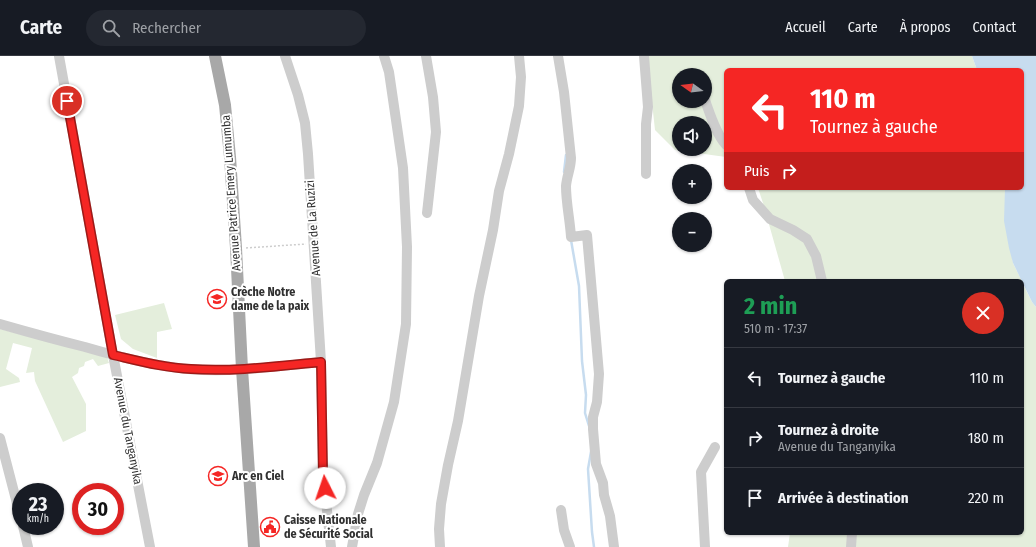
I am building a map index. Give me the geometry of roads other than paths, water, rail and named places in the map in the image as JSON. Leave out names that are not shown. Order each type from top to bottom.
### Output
[{"type":"main road","name":"Avenue Patrice Emery Lumumba","points":[[215,56],[225,105],[236,248],[242,369],[254,547]]},
{"type":"street","name":"Avenue du Tanganyika","points":[[59,56],[113,355],[150,547]]},
{"type":"street","name":"Avenue de La Ruzizi","points":[[285,56],[298,95],[305,123],[308,154],[321,362],[323,474],[331,547]]},
{"type":"street","points":[[352,547],[358,514],[376,463],[394,402],[406,324],[408,247],[403,168],[389,72],[384,56]]},
{"type":"street","points":[[426,56],[433,97],[436,132],[427,213]]},
{"type":"street","points":[[440,547],[439,530],[441,504],[446,473],[458,421],[479,296],[493,230],[499,191],[509,154],[519,106],[521,77],[519,56]]},
{"type":"street","points":[[558,56],[564,92],[571,158],[571,166],[567,177],[566,186],[571,237],[587,235],[599,374],[597,402],[593,417],[594,443],[596,464],[603,483],[604,496],[610,516],[614,547]]},
{"type":"street","points":[[644,56],[648,107],[646,124],[646,174]]},
{"type":"street","points":[[708,108],[724,143]]},
{"type":"street","points":[[750,190],[754,200],[770,219],[793,230],[807,239],[816,256],[822,279]]},
{"type":"street","points":[[0,324],[113,355],[154,364],[189,369],[242,369],[321,362]]},
{"type":"street","points":[[0,438],[12,484]]},
{"type":"street","points":[[704,547],[701,472],[715,447]]},
{"type":"street","points":[[561,510],[564,530],[570,547]]},
{"type":"street","points":[[25,535],[28,547]]},
{"type":"street","points":[[851,547],[852,535]]},
{"type":"water","points":[[972,56],[1036,56],[1036,307],[1024,286],[1024,279],[1021,279],[1013,263],[1004,221],[1005,190],[1024,190],[1024,68],[976,68]]},
{"type":"waterway","points":[[564,172],[566,155]]},
{"type":"waterway","points":[[571,240],[579,286],[582,361],[586,395],[585,413],[589,426]]},
{"type":"waterway","points":[[591,452],[588,469],[594,547]]},
{"type":"place","name":"Crèche Notre dame de la paix","points":[[217,299]]},
{"type":"place","name":"Arc en Ciel","points":[[218,476]]},
{"type":"place","name":"Caisse Nationale de Sécurité Social","points":[[270,527]]}]
